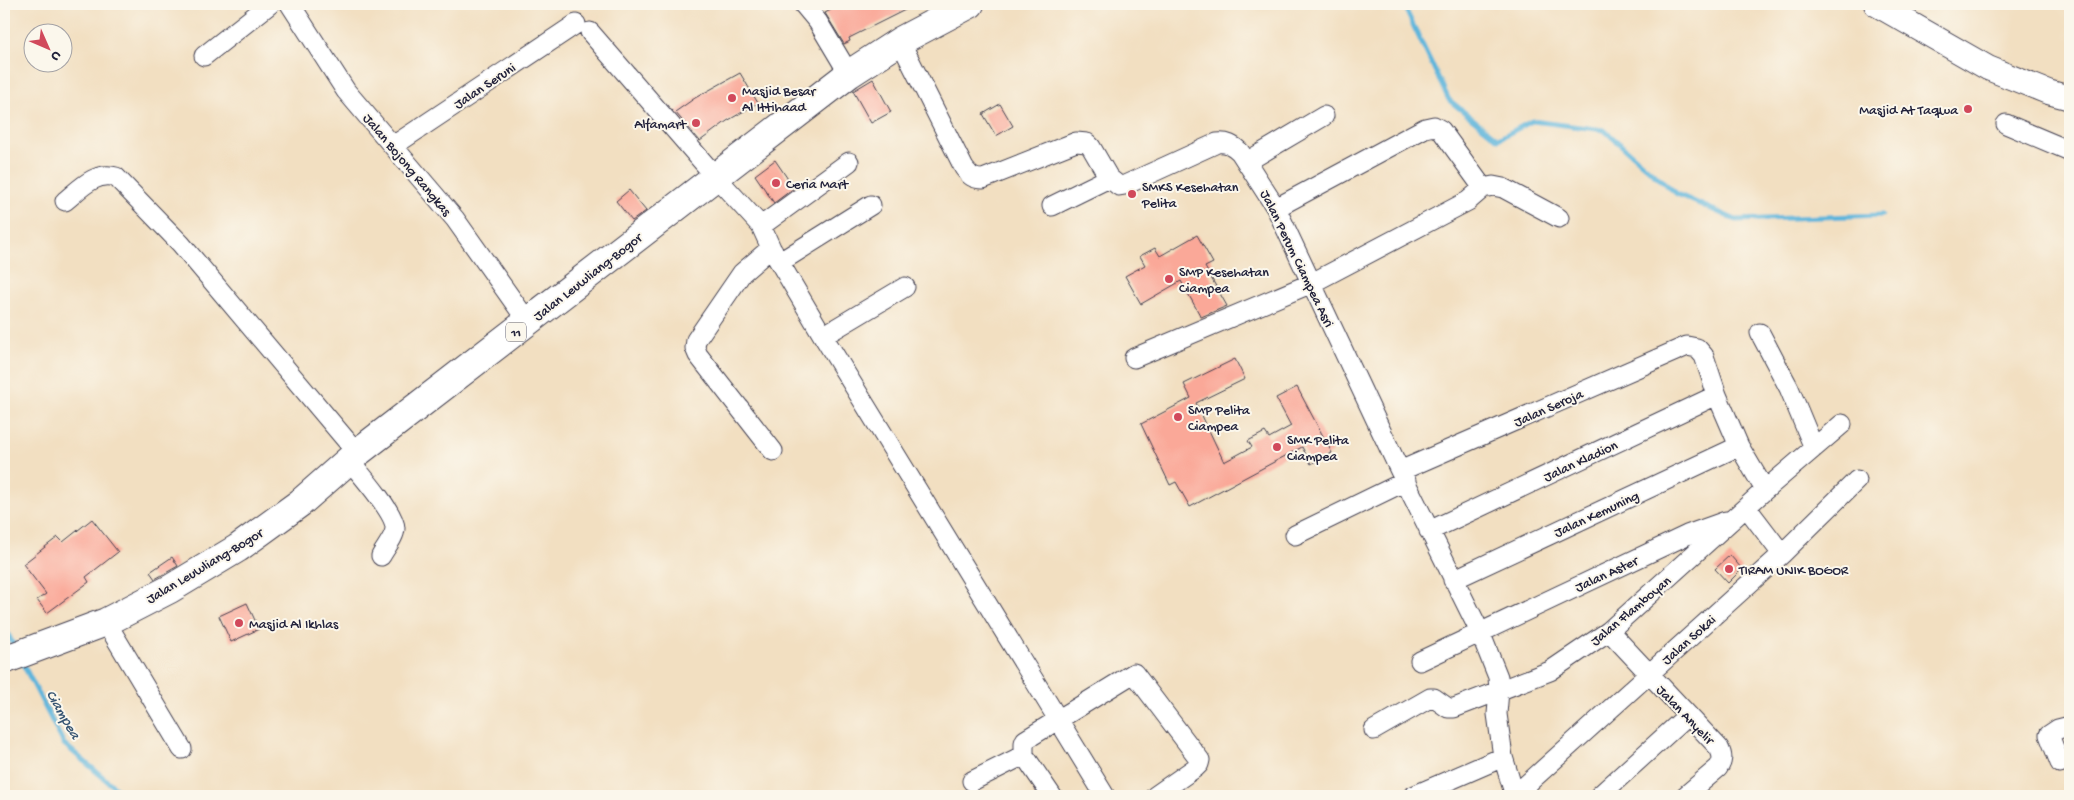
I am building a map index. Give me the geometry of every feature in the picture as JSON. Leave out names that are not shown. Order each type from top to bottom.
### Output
[{"type":"highway","name":"Jalan Leuwliang-Bogor","points":[[4,660],[106,622],[170,589],[238,548],[300,503],[353,456],[849,74],[900,41],[970,4]]},
{"type":"main road","points":[[1876,4],[1988,68],[2048,92],[2070,98]]},
{"type":"street","points":[[204,56],[270,4]]},
{"type":"street","name":"Jalan Bojong Rangkas","points":[[290,4],[346,91],[455,219],[528,322]]},
{"type":"street","points":[[803,4],[818,22],[849,74]]},
{"type":"street","name":"Jalan Seruni","points":[[393,146],[583,28],[715,176]]},
{"type":"street","points":[[900,41],[964,168],[970,176],[976,179],[983,179],[1076,142],[1081,142],[1091,147],[1110,178],[1052,206]]},
{"type":"street","points":[[1248,161],[1324,116]]},
{"type":"street","points":[[2006,124],[2070,151]]},
{"type":"street","points":[[1276,208],[1425,128],[1434,126],[1441,130],[1483,188]]},
{"type":"street","name":"Jalan Perum Ciampea Asri","points":[[1110,178],[1119,186],[1125,185],[1217,143],[1224,142],[1234,145],[1248,161],[1276,208],[1403,476],[1436,528],[1453,580],[1480,632],[1498,677],[1497,714],[1503,757],[1515,796]]},
{"type":"street","points":[[761,226],[849,162]]},
{"type":"street","points":[[65,201],[94,178],[106,174],[116,177],[181,244],[353,456],[394,522],[395,530],[381,556]]},
{"type":"street","points":[[715,176],[761,226],[823,336],[1105,796]]},
{"type":"street","points":[[1134,358],[1312,283],[1468,201],[1483,188],[1493,186],[1503,188],[1559,218]]},
{"type":"street","points":[[773,451],[698,355],[695,348],[696,340],[742,273],[871,205]]},
{"type":"street","points":[[823,336],[905,287]]},
{"type":"street","points":[[1760,332],[1789,388],[1814,448]]},
{"type":"street","name":"Jalan Seroja","points":[[1295,535],[1403,476],[1687,346],[1697,348],[1704,356],[1717,395]]},
{"type":"street","points":[[1717,395],[1739,446],[1765,490]]},
{"type":"street","name":"Jalan Kladion","points":[[1436,528],[1717,395]]},
{"type":"street","name":"Jalan Flamboyan","points":[[1374,730],[1432,697],[1450,708],[1499,692],[1550,671],[1609,631],[1765,490],[1842,424]]},
{"type":"street","name":"Jalan Kemuning","points":[[1453,580],[1739,446]]},
{"type":"street","name":"Jalan Sokai","points":[[1515,796],[1782,554],[1857,480]]},
{"type":"street","points":[[1740,513],[1782,554]]},
{"type":"street","name":"Jalan Aster","points":[[1420,661],[1687,535],[1740,513]]},
{"type":"street","points":[[106,622],[182,750]]},
{"type":"street","name":"Jalan Anyelir","points":[[1609,631],[1719,748],[1722,762],[1718,768],[1684,796]]},
{"type":"street","points":[[1052,796],[1024,755],[1025,740],[1134,673],[1200,760],[1196,768],[1155,796]]},
{"type":"street","points":[[1599,796],[1687,716]]},
{"type":"street","points":[[2060,763],[2049,735],[2058,728],[2070,726]]},
{"type":"street","points":[[972,781],[1024,755]]},
{"type":"street","points":[[1413,796],[1503,757]]},
{"type":"building","points":[[842,4],[917,4],[849,38],[850,41],[844,44],[825,13]]},
{"type":"building","points":[[740,73],[758,103],[727,121],[700,141],[675,112],[695,98]]},
{"type":"building","points":[[873,79],[891,112],[871,123],[853,91]]},
{"type":"building","points":[[1000,104],[1013,126],[996,136],[983,114]]},
{"type":"building","name":"Ceria Mart","points":[[775,160],[794,188],[774,203],[755,175]]},
{"type":"building","points":[[629,190],[646,211],[632,221],[616,201]]},
{"type":"building","name":"SMP Kesehatan Ciampea","points":[[1197,235],[1213,263],[1205,267],[1227,306],[1201,317],[1181,281],[1141,304],[1125,276],[1145,265],[1140,256],[1155,248],[1160,256]]},
{"type":"building","points":[[1235,359],[1245,379],[1196,403],[1224,462],[1252,447],[1248,441],[1265,432],[1269,438],[1291,426],[1276,398],[1297,387],[1332,453],[1311,464],[1302,447],[1190,507],[1176,482],[1170,485],[1141,424],[1191,398],[1184,384]]},
{"type":"building","points":[[92,519],[118,552],[86,577],[89,582],[47,613],[37,600],[46,594],[23,564],[58,537],[63,542]]},
{"type":"building","name":"TIRAM UNIK BOGOR","points":[[1730,555],[1742,569],[1728,583],[1715,569]]},
{"type":"building","points":[[172,557],[178,566],[155,579],[150,572]]},
{"type":"building","name":"Masjid Al Ikhlas","points":[[247,603],[259,629],[231,642],[219,616]]},
{"type":"waterway","points":[[1403,4],[1449,100],[1498,139],[1532,121],[1604,130],[1677,194],[1736,220],[1882,215]]},
{"type":"waterway","name":"Ciampea","points":[[4,626],[15,648]]},
{"type":"waterway","name":"Ciampea","points":[[22,662],[64,744],[125,796]]},
{"type":"place","name":"Masjid Besar Al Ittihaad","points":[[732,98]]},
{"type":"place","name":"Masjid At Taqwa","points":[[1968,109]]},
{"type":"place","name":"Alfamart","points":[[696,123]]},
{"type":"place","name":"Ceria Mart","points":[[776,183]]},
{"type":"place","name":"SMKS Kesehatan Pelita","points":[[1132,194]]},
{"type":"place","name":"SMP Kesehatan Ciampea","points":[[1169,279]]},
{"type":"place","name":"SMP Pelita Ciampea","points":[[1178,417]]},
{"type":"place","name":"SMK Pelita Ciampea","points":[[1277,447]]},
{"type":"place","name":"TIRAM UNIK BOGOR","points":[[1729,569]]},
{"type":"place","name":"Masjid Al Ikhlas","points":[[239,623]]}]
